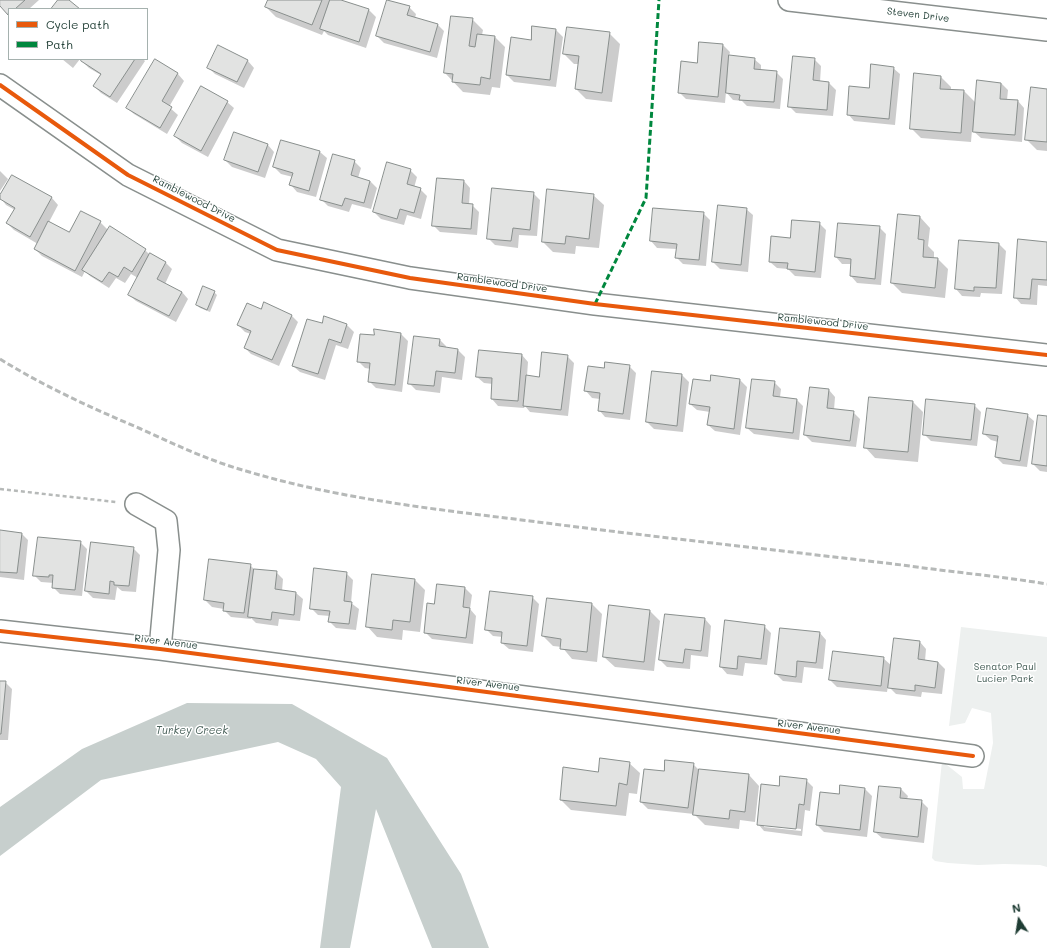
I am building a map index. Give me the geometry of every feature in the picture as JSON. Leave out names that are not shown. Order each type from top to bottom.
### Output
[{"type":"street","name":"Steven Drive","points":[[789,0],[1047,30]]},
{"type":"street","name":"Ramblewood Drive","points":[[0,86],[128,175],[277,250],[410,278],[595,304],[1047,355]]},
{"type":"street","points":[[136,504],[166,521],[169,550],[160,650]]},
{"type":"street","name":"River Avenue","points":[[0,630],[973,756]]},
{"type":"path","points":[[0,490],[136,504]]},
{"type":"shaded area","name":"Senator Paul Lucier Park","points":[[961,627],[1047,637],[1047,867],[1040,865],[978,865],[948,863],[935,861],[932,858],[942,761],[962,777],[963,789],[984,789],[993,743],[991,713],[972,708],[965,723],[949,726]]},
{"type":"water","name":"Turkey Creek","points":[[187,703],[292,704],[387,758],[461,874],[489,948],[432,948],[376,809],[350,948],[320,948],[341,787],[316,759],[278,742],[101,780],[0,856],[0,807],[82,749]]},
{"type":"building","points":[[0,0],[25,0],[16,8],[8,8],[8,15],[0,6]]},
{"type":"building","points":[[58,0],[69,0],[79,8],[52,8]]},
{"type":"building","points":[[268,0],[322,0],[312,25],[265,7]]},
{"type":"building","points":[[330,0],[341,0],[369,9],[359,42],[320,29]]},
{"type":"building","points":[[387,0],[410,6],[407,15],[438,24],[430,52],[376,36]]},
{"type":"building","points":[[451,16],[473,18],[469,46],[475,47],[477,34],[495,36],[490,79],[481,77],[480,85],[452,82],[453,74],[444,73]]},
{"type":"building","points":[[532,26],[556,29],[550,80],[506,75],[511,37],[531,40]]},
{"type":"building","points":[[567,27],[610,32],[602,93],[575,89],[579,56],[563,54]]},
{"type":"building","points":[[699,42],[723,44],[718,97],[678,93],[681,61],[697,63]]},
{"type":"building","points":[[218,45],[248,60],[237,82],[207,68]]},
{"type":"building","points":[[729,55],[755,58],[754,69],[777,71],[774,102],[739,100],[740,95],[726,93]]},
{"type":"building","points":[[793,56],[815,58],[813,80],[829,82],[827,110],[788,107]]},
{"type":"building","points":[[155,59],[178,73],[162,101],[172,107],[160,128],[126,108]]},
{"type":"building","points":[[134,60],[110,97],[93,86],[101,74],[81,61]]},
{"type":"building","points":[[871,64],[894,67],[889,119],[847,115],[849,86],[869,88]]},
{"type":"building","points":[[914,73],[941,76],[940,89],[964,90],[961,133],[910,129]]},
{"type":"building","points":[[977,80],[1001,83],[1000,99],[1018,100],[1015,135],[973,132]]},
{"type":"building","points":[[201,86],[228,101],[201,151],[174,136]]},
{"type":"building","points":[[1031,87],[1047,89],[1047,142],[1025,140]]},
{"type":"building","points":[[234,132],[268,144],[258,172],[224,160]]},
{"type":"building","points":[[281,140],[320,151],[309,191],[289,185],[293,173],[273,167]]},
{"type":"building","points":[[333,154],[355,160],[351,175],[370,181],[364,203],[345,198],[342,206],[320,200]]},
{"type":"building","points":[[387,162],[411,169],[407,184],[421,188],[414,213],[400,209],[397,219],[373,212]]},
{"type":"building","points":[[12,175],[52,197],[30,237],[6,223],[15,208],[0,199],[0,195]]},
{"type":"building","points":[[437,178],[464,180],[462,203],[473,204],[471,229],[432,226]]},
{"type":"building","points":[[492,188],[534,192],[530,230],[513,228],[511,241],[487,239]]},
{"type":"building","points":[[547,189],[594,194],[589,239],[566,236],[565,244],[542,242]]},
{"type":"building","points":[[718,205],[747,208],[741,265],[712,262]]},
{"type":"building","points":[[653,208],[704,212],[699,260],[675,258],[677,244],[650,241]]},
{"type":"building","points":[[81,211],[101,221],[75,271],[34,249],[48,221],[69,232]]},
{"type":"building","points":[[898,214],[920,216],[918,239],[924,240],[923,257],[938,258],[935,288],[891,283]]},
{"type":"building","points":[[792,220],[820,222],[815,272],[787,269],[788,263],[769,262],[771,236],[790,238]]},
{"type":"building","points":[[838,223],[880,226],[875,279],[850,276],[851,259],[835,257]]},
{"type":"building","points":[[110,226],[146,249],[132,272],[124,267],[118,277],[109,272],[102,282],[82,270]]},
{"type":"building","points":[[1018,239],[1047,242],[1047,280],[1032,279],[1030,299],[1014,298]]},
{"type":"building","points":[[959,240],[999,243],[996,288],[974,287],[974,291],[955,289]]},
{"type":"building","points":[[150,253],[166,262],[157,279],[182,292],[169,316],[128,295]]},
{"type":"building","points":[[203,286],[215,291],[207,310],[196,305]]},
{"type":"building","points":[[264,302],[292,315],[272,360],[244,348],[251,331],[237,325],[247,303],[261,309]]},
{"type":"building","points":[[324,316],[347,324],[341,343],[329,339],[318,374],[292,366],[307,319],[322,323]]},
{"type":"building","points":[[374,329],[401,333],[395,385],[368,382],[370,363],[357,362],[360,334],[374,335]]},
{"type":"building","points":[[414,336],[440,339],[439,346],[458,349],[455,373],[436,371],[434,386],[408,384]]},
{"type":"building","points":[[479,350],[522,354],[518,401],[491,399],[492,378],[476,377]]},
{"type":"building","points":[[542,352],[568,355],[561,410],[523,406],[526,375],[539,377]]},
{"type":"building","points":[[605,362],[630,365],[623,414],[598,411],[600,393],[584,391],[588,366],[604,368]]},
{"type":"building","points":[[652,371],[682,374],[677,426],[646,422]]},
{"type":"building","points":[[711,375],[740,379],[734,429],[707,425],[710,407],[689,404],[693,379],[710,381]]},
{"type":"building","points":[[752,379],[775,381],[773,396],[797,399],[793,433],[746,428]]},
{"type":"building","points":[[810,387],[829,389],[827,408],[854,411],[850,441],[804,435]]},
{"type":"building","points":[[869,397],[913,401],[908,452],[864,448]]},
{"type":"building","points":[[926,399],[975,404],[971,440],[923,435]]},
{"type":"building","points":[[987,408],[1028,414],[1020,461],[995,457],[998,436],[983,434]]},
{"type":"building","points":[[1038,415],[1047,416],[1047,466],[1032,464]]},
{"type":"building","points":[[0,530],[22,533],[17,573],[0,572]]},
{"type":"building","points":[[38,537],[81,541],[75,590],[52,588],[53,575],[49,575],[49,577],[33,576]]},
{"type":"building","points":[[91,542],[134,547],[129,586],[114,585],[114,582],[110,581],[109,594],[85,591]]},
{"type":"building","points":[[209,559],[251,564],[244,613],[223,611],[224,603],[204,600]]},
{"type":"building","points":[[314,568],[347,572],[344,601],[352,602],[349,624],[328,622],[330,611],[310,609]]},
{"type":"building","points":[[254,569],[277,571],[275,589],[296,592],[294,615],[272,612],[271,620],[248,617]]},
{"type":"building","points":[[372,574],[415,579],[410,622],[393,620],[392,630],[366,627]]},
{"type":"building","points":[[437,584],[465,587],[463,607],[470,608],[466,638],[424,633],[427,603],[434,604]]},
{"type":"building","points":[[490,591],[533,596],[527,646],[501,643],[502,632],[485,630]]},
{"type":"building","points":[[547,598],[592,603],[587,652],[560,649],[561,639],[542,636]]},
{"type":"building","points":[[609,605],[650,610],[644,662],[603,657]]},
{"type":"building","points":[[665,614],[705,618],[701,651],[685,649],[683,663],[659,660]]},
{"type":"building","points":[[725,620],[765,625],[761,659],[738,656],[737,669],[720,667]]},
{"type":"building","points":[[780,628],[820,632],[816,663],[797,661],[796,677],[775,674]]},
{"type":"building","points":[[894,638],[920,641],[918,659],[938,662],[935,688],[915,685],[915,691],[888,688]]},
{"type":"building","points":[[833,651],[884,657],[881,686],[829,680]]},
{"type":"building","points":[[0,681],[6,681],[1,734],[0,734]]},
{"type":"building","points":[[600,758],[630,762],[627,785],[619,783],[616,806],[560,800],[563,767],[598,772]]},
{"type":"building","points":[[665,760],[694,763],[688,808],[640,802],[644,769],[664,771]]},
{"type":"building","points":[[699,769],[749,774],[745,812],[730,810],[729,819],[693,815]]},
{"type":"building","points":[[780,776],[807,779],[804,805],[799,804],[796,829],[757,825],[761,784],[779,786]]},
{"type":"building","points":[[840,785],[865,788],[860,830],[816,825],[820,792],[839,794]]},
{"type":"building","points":[[879,786],[901,788],[900,798],[922,800],[918,837],[874,832]]},
{"type":"railway","points":[[0,359],[69,397],[193,452],[246,471],[316,489],[387,502],[458,512],[623,533],[902,565],[1047,584]]},
{"type":"marked path","points":[[595,304],[646,198],[659,0]]},
{"type":"cycle path","points":[[0,85],[128,175],[277,250],[410,278],[595,304],[1047,355]]},
{"type":"cycle path","points":[[0,631],[160,649],[973,756]]}]
